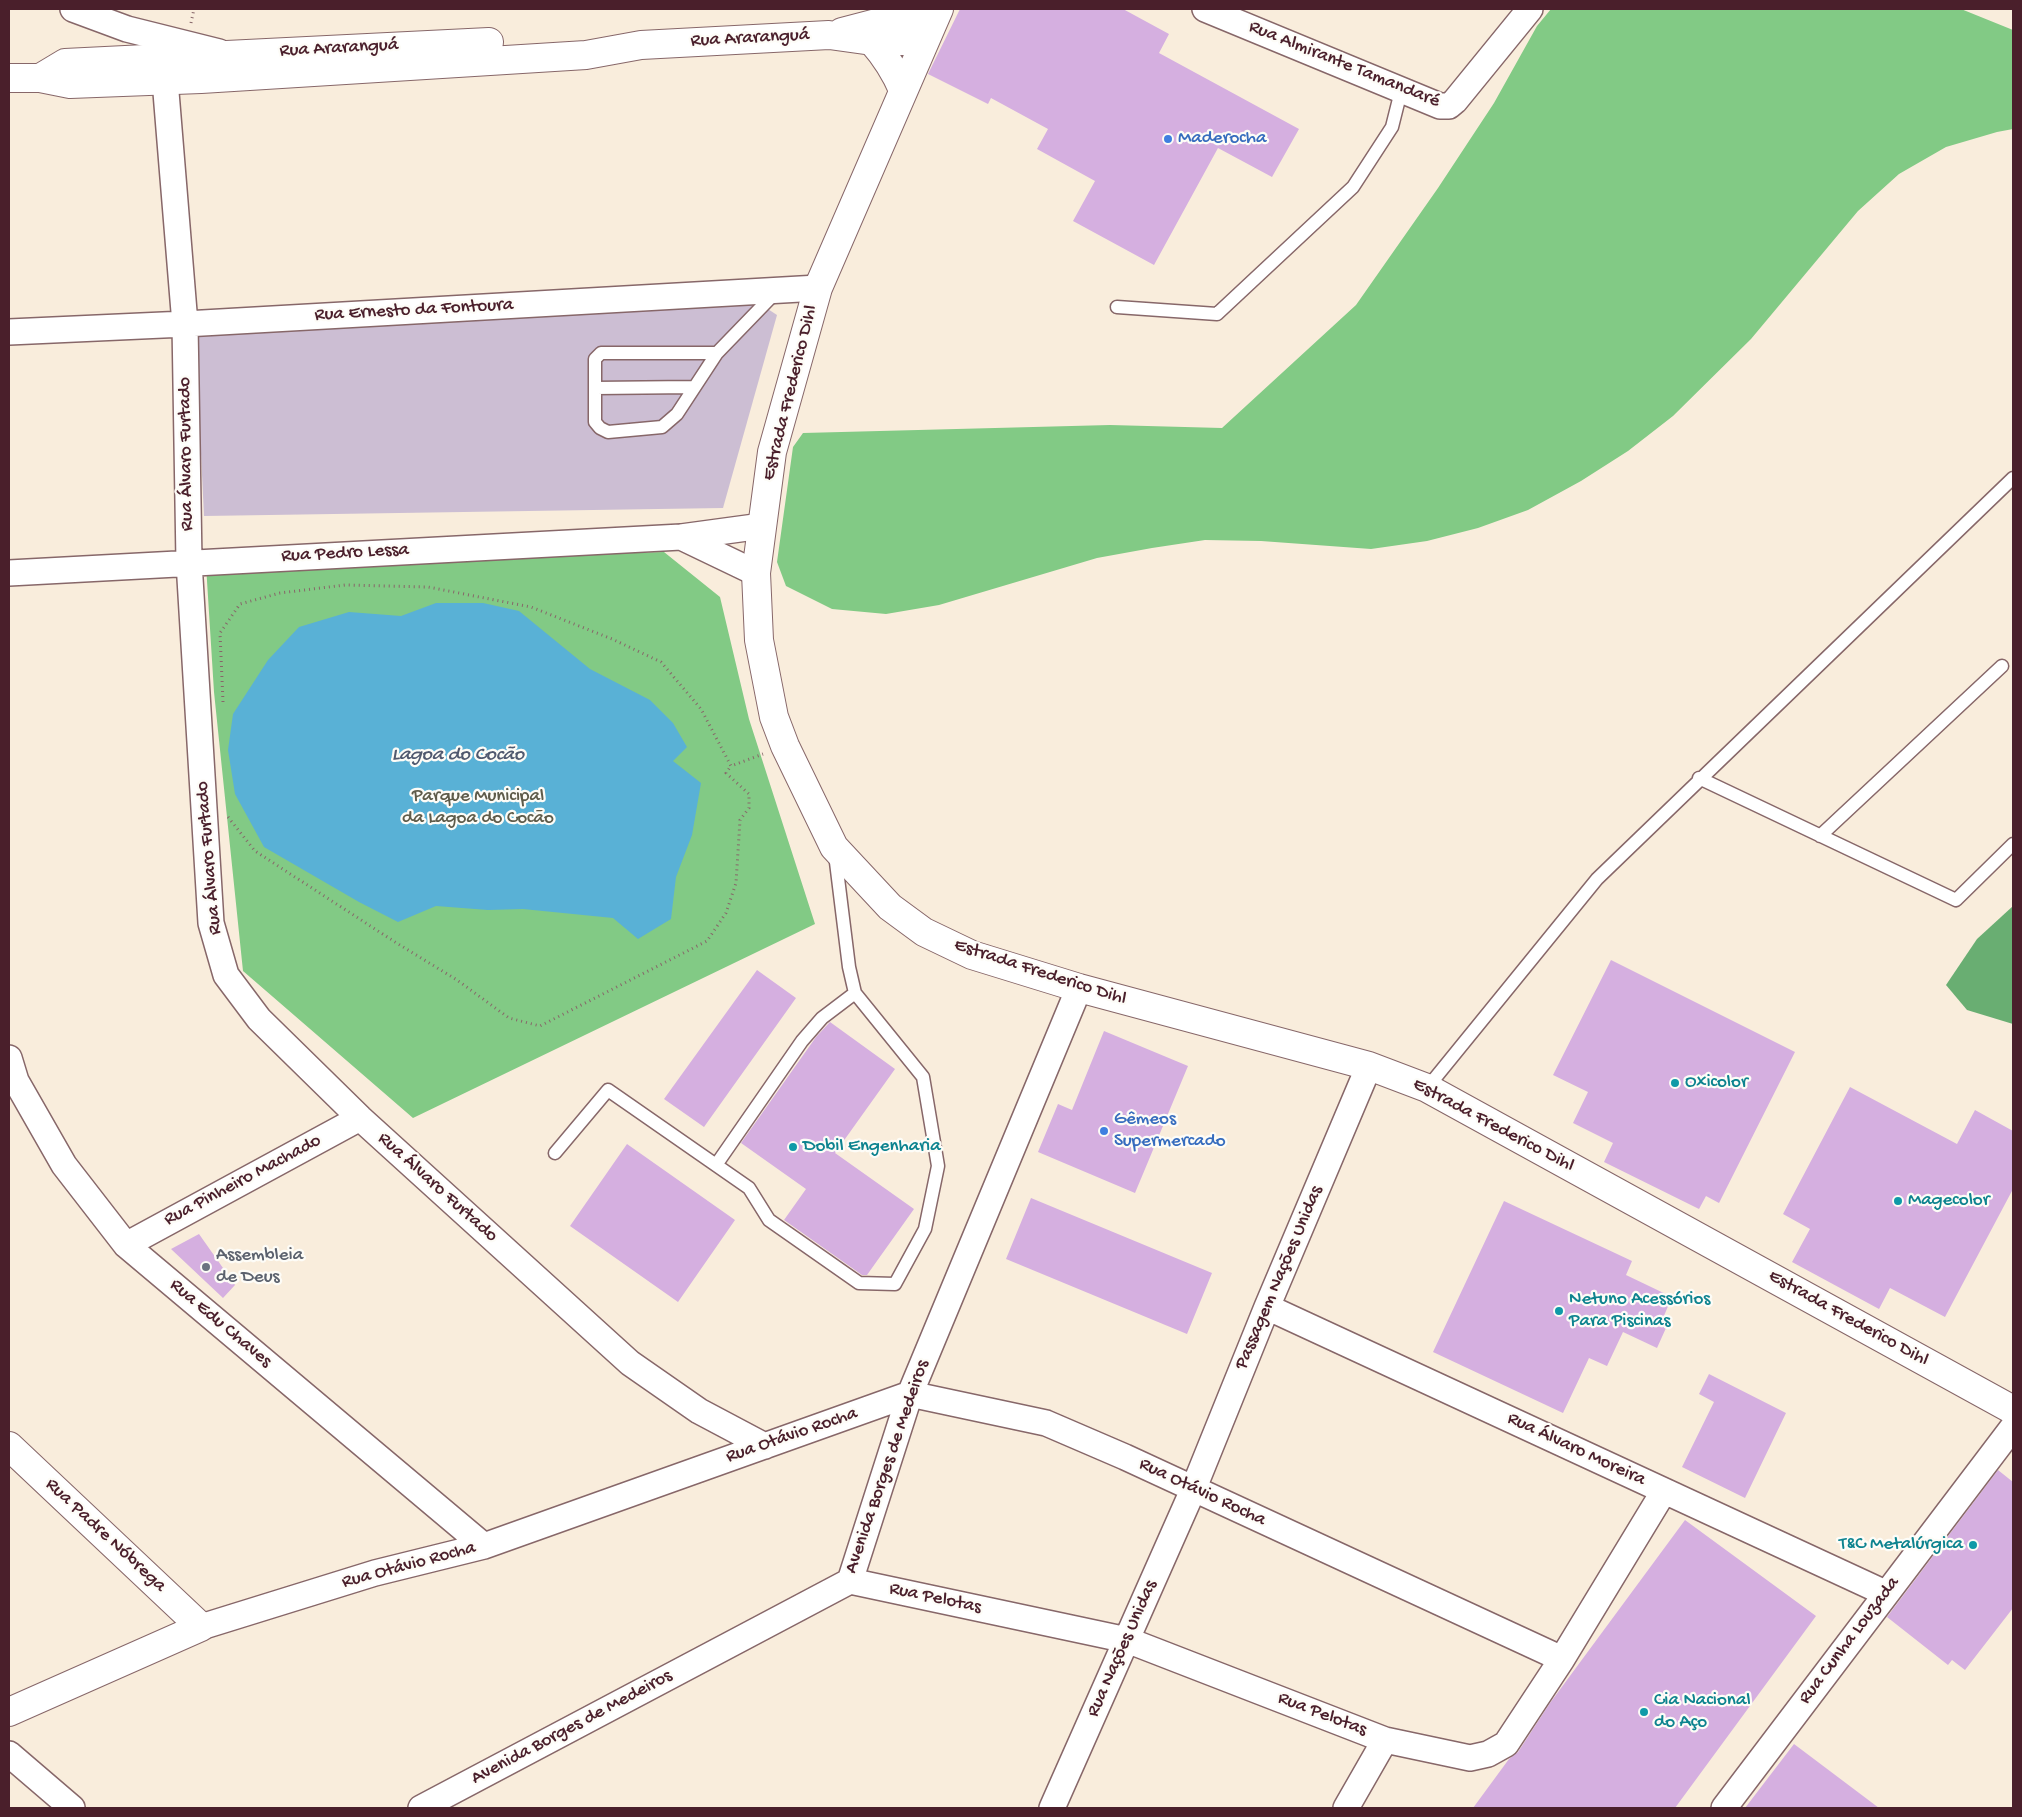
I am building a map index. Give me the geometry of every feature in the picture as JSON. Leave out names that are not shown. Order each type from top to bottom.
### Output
[{"type":"main road","name":"Rua Araranguá","points":[[829,35],[930,9]]},
{"type":"main road","name":"Estrada Frederico Dihl","points":[[939,9],[902,90],[818,288],[772,452],[756,573],[759,640],[774,717],[785,746],[834,847],[890,907],[924,932],[972,955],[1079,988],[1369,1066],[1427,1088],[2013,1410]]},
{"type":"main road","name":"Rua Araranguá","points":[[9,78],[40,78],[70,84],[165,80],[586,55],[641,45],[829,35],[872,41],[924,41]]},
{"type":"main road","name":"Rua Araranguá","points":[[40,78],[65,63],[585,38],[641,45]]},
{"type":"main road","points":[[872,41],[886,56],[902,90]]},
{"type":"main road","name":"Rua Padre Nóbrega","points":[[9,1446],[201,1627]]},
{"type":"main road","name":"Rua Otávio Rocha","points":[[9,1712],[201,1627]]},
{"type":"street","points":[[73,9],[128,29],[227,55]]},
{"type":"street","name":"Rua Almirante Tamandaré","points":[[1205,9],[1440,106],[1449,106],[1455,101],[1530,9]]},
{"type":"street","name":"Rua Álvaro Furtado","points":[[165,80],[185,324],[189,562],[211,923],[226,976],[259,1019],[360,1118],[630,1363],[698,1411],[765,1446]]},
{"type":"street","name":"Rua Ernesto da Fontoura","points":[[9,332],[185,324],[818,288]]},
{"type":"street","name":"Rua Pedro Lessa","points":[[9,573],[681,537],[762,526]]},
{"type":"street","name":"Rua Pedro Lessa","points":[[681,537],[756,573]]},
{"type":"street","name":"Avenida Borges de Medeiros","points":[[421,1808],[850,1581],[910,1394],[1079,988]]},
{"type":"street","name":"Rua Edu Chaves","points":[[9,1058],[16,1080],[64,1165],[126,1245],[484,1546]]},
{"type":"street","name":"Passagem Nações Unidas","points":[[1193,1490],[1267,1307],[1369,1066]]},
{"type":"street","name":"Rua Pinheiro Machado","points":[[126,1245],[360,1118]]},
{"type":"street","name":"Rua Álvaro Moreira","points":[[1267,1307],[1885,1594]]},
{"type":"street","name":"Rua Otávio Rocha","points":[[201,1627],[375,1573],[484,1546],[910,1394],[1046,1423],[1125,1457],[1562,1659]]},
{"type":"street","name":"Rua Cunha Louzada","points":[[1724,1808],[2013,1426]]},
{"type":"street","name":"Rua Nações Unidas","points":[[1052,1808],[1193,1490]]},
{"type":"street","name":"Rua Pelotas","points":[[850,1581],[1127,1640],[1385,1740],[1470,1758],[1488,1754],[1506,1744],[1562,1659],[1664,1491]]},
{"type":"street","points":[[1346,1808],[1385,1740]]},
{"type":"street","points":[[9,1754],[72,1808]]},
{"type":"lane","points":[[1117,308],[1217,314],[1353,187],[1392,127],[1401,91]]},
{"type":"lane","points":[[717,353],[601,353],[595,359],[595,422],[600,428],[608,432],[662,427],[677,414],[717,353],[778,290]]},
{"type":"lane","points":[[595,388],[693,387]]},
{"type":"lane","points":[[1427,1088],[1597,879],[1699,778],[2013,478]]},
{"type":"lane","points":[[1820,836],[2002,666]]},
{"type":"lane","points":[[1699,778],[1956,900],[2013,844]]},
{"type":"lane","points":[[555,1153],[608,1090],[749,1188],[769,1220],[859,1283],[895,1284],[925,1229],[938,1166],[922,1077],[855,993],[849,967],[834,847]]},
{"type":"lane","points":[[716,1165],[802,1041],[822,1018],[855,993]]},
{"type":"path","points":[[223,708],[220,633],[240,604],[280,593],[345,585],[428,587],[531,607],[612,638],[661,662],[701,709],[731,766]]},
{"type":"path","points":[[227,816],[255,851],[457,980],[509,1018],[540,1026],[707,941],[726,913],[736,883],[740,820],[749,808],[749,794],[726,773],[731,766],[785,746]]},
{"type":"shaded area","points":[[748,296],[777,315],[723,508],[204,516],[195,329]]},
{"type":"green space","points":[[1551,9],[1961,9],[2013,30],[2013,129],[1946,147],[1899,174],[1858,211],[1751,339],[1673,416],[1628,451],[1581,481],[1528,510],[1478,528],[1427,541],[1371,549],[1261,541],[1205,540],[1152,548],[1097,558],[939,605],[886,614],[832,609],[786,586],[777,562],[793,447],[803,433],[1110,425],[1222,428],[1356,305],[1438,188],[1494,103],[1537,26]]},
{"type":"green space","name":"Parque Municipal da Lagoa do Cocão","points":[[664,552],[720,597],[749,719],[815,924],[413,1118],[243,971],[214,692],[206,565]]},
{"type":"green space","points":[[2013,906],[2013,1024],[1967,1010],[1946,985],[1977,939]]},
{"type":"water","name":"Lagoa do Cocão","points":[[436,603],[483,603],[519,611],[590,669],[650,700],[673,723],[687,747],[673,761],[701,783],[692,835],[676,877],[671,919],[638,939],[613,918],[523,909],[488,910],[436,906],[398,922],[359,902],[264,847],[235,794],[228,750],[233,714],[268,660],[299,627],[349,612],[401,616]]},
{"type":"building","name":"Maderocha","points":[[960,9],[1123,9],[1169,34],[1159,53],[1299,129],[1272,177],[1218,148],[1154,265],[1073,221],[1095,181],[1037,149],[1048,129],[991,98],[988,104],[928,74]]},
{"type":"building","name":"Oxicolor","points":[[1611,960],[1795,1052],[1719,1203],[1706,1196],[1699,1209],[1604,1162],[1613,1143],[1573,1123],[1588,1092],[1553,1075]]},
{"type":"building","points":[[757,970],[796,998],[704,1127],[664,1099]]},
{"type":"building","name":"Dobil Engenharia","points":[[830,1022],[895,1069],[835,1153],[914,1209],[867,1275],[862,1275],[784,1220],[806,1189],[741,1143],[816,1037]]},
{"type":"building","name":"Gêmeos Supermercado","points":[[1104,1031],[1188,1066],[1135,1193],[1038,1152],[1058,1104],[1072,1110]]},
{"type":"building","name":"Magecolor","points":[[1850,1087],[1957,1144],[1975,1110],[2013,1131],[2013,1189],[1945,1317],[1890,1288],[1879,1309],[1792,1262],[1810,1229],[1783,1214]]},
{"type":"building","points":[[627,1144],[735,1220],[678,1302],[570,1226]]},
{"type":"building","points":[[1031,1198],[1212,1273],[1187,1334],[1006,1259]]},
{"type":"building","name":"Netuno Acessórios Para Piscinas","points":[[1504,1201],[1632,1261],[1626,1275],[1672,1297],[1660,1325],[1666,1328],[1657,1348],[1623,1332],[1607,1366],[1589,1358],[1563,1413],[1433,1352]]},
{"type":"building","name":"Assembleia de Deus","points":[[199,1234],[235,1285],[223,1298],[171,1249]]},
{"type":"building","points":[[1709,1374],[1786,1413],[1745,1498],[1682,1467],[1714,1402],[1699,1394]]},
{"type":"building","name":"T&C Metalúrgica","points":[[1998,1470],[2013,1482],[2013,1608],[1965,1670],[1952,1660],[1948,1665],[1887,1617]]},
{"type":"building","name":"Cia Nacional do Aço","points":[[1685,1520],[1816,1616],[1675,1808],[1473,1808],[1509,1759],[1518,1752],[1550,1703]]},
{"type":"building","points":[[1794,1744],[1879,1808],[1745,1808]]},
{"type":"place","name":"Maderocha","points":[[1168,139]]},
{"type":"place","name":"Oxicolor","points":[[1675,1083]]},
{"type":"place","name":"Gêmeos Supermercado","points":[[1104,1131]]},
{"type":"place","name":"Dobil Engenharia","points":[[793,1147]]},
{"type":"place","name":"Magecolor","points":[[1898,1201]]},
{"type":"place","name":"Assembleia de Deus","points":[[206,1267]]},
{"type":"place","name":"Netuno Acessórios Para Piscinas","points":[[1559,1311]]},
{"type":"place","name":"T&C Metalúrgica","points":[[1973,1545]]},
{"type":"place","name":"Cia Nacional do Aço","points":[[1644,1712]]}]
